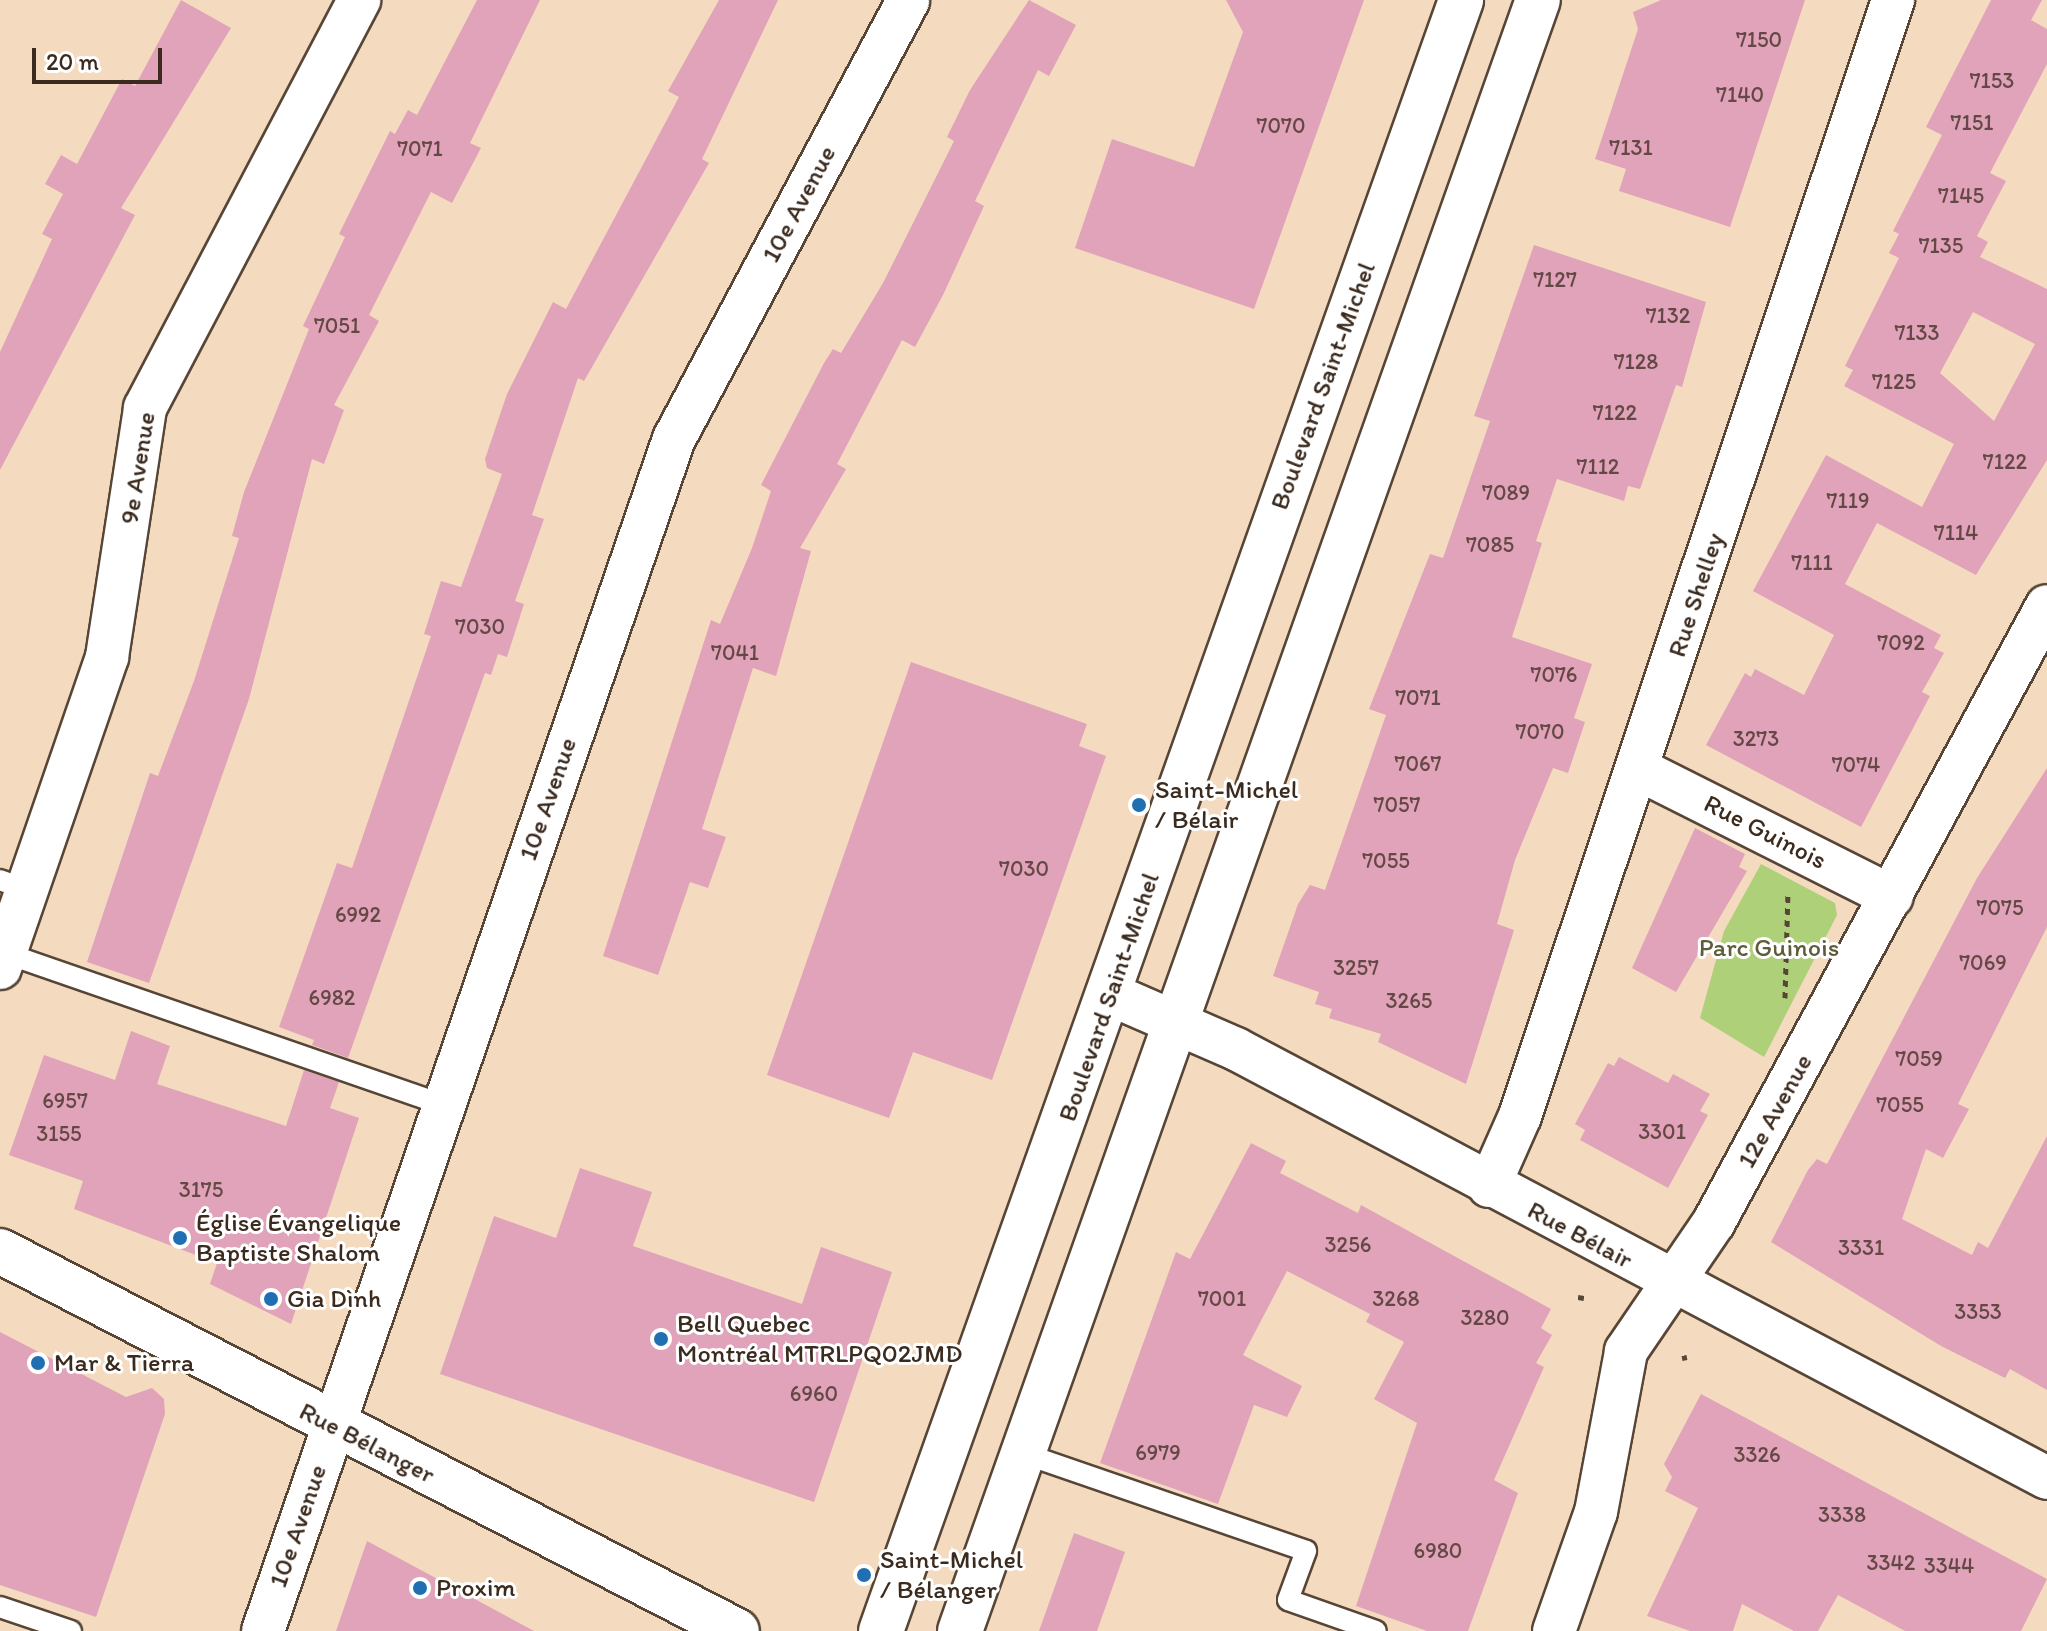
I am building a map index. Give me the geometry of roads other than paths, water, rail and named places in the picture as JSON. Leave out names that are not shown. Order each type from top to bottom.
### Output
[{"type":"main road","name":"Boulevard Saint-Michel","points":[[881,1631],[1112,995],[1461,0]]},
{"type":"main road","points":[[960,1631],[1179,1024],[1538,0]]},
{"type":"main road","name":"Rue Bélanger","points":[[0,1251],[332,1426],[737,1631]]},
{"type":"street","name":"9e Avenue","points":[[3,961],[14,885],[107,657],[145,408],[359,0]]},
{"type":"street","name":"10e Avenue","points":[[263,1631],[442,1104],[674,439],[908,0]]},
{"type":"street","name":"Rue Shelley","points":[[1489,1186],[1520,1116],[1893,0]]},
{"type":"street","name":"12e Avenue","points":[[1554,1631],[1596,1512],[1626,1351],[1673,1285],[1892,897],[2047,606]]},
{"type":"street","name":"Rue Guinois","points":[[1638,769],[1892,897]]},
{"type":"street","name":"Rue Bélair","points":[[1112,995],[1179,1024],[2047,1478]]},
{"type":"lane","points":[[3,961],[442,1104]]},
{"type":"lane","points":[[1025,1454],[1306,1551],[1288,1600],[1376,1631]]},
{"type":"lane","points":[[0,1607],[71,1631]]},
{"type":"place","name":"Saint-Michel / Bélair","points":[[1139,805]]},
{"type":"place","name":"Église Évangelique Baptiste Shalom","points":[[180,1238]]},
{"type":"place","name":"Gia Dình","points":[[271,1299]]},
{"type":"place","name":"Bell Quebec Montréal MTRLPQ02JMD","points":[[661,1339]]},
{"type":"place","name":"Mar & Tierra","points":[[38,1363]]},
{"type":"place","name":"Saint-Michel / Bélanger","points":[[864,1575]]},
{"type":"place","name":"Proxim","points":[[420,1588]]},
{"type":"park label","name":"Parc Guinois","points":[[1769,948]]}]
